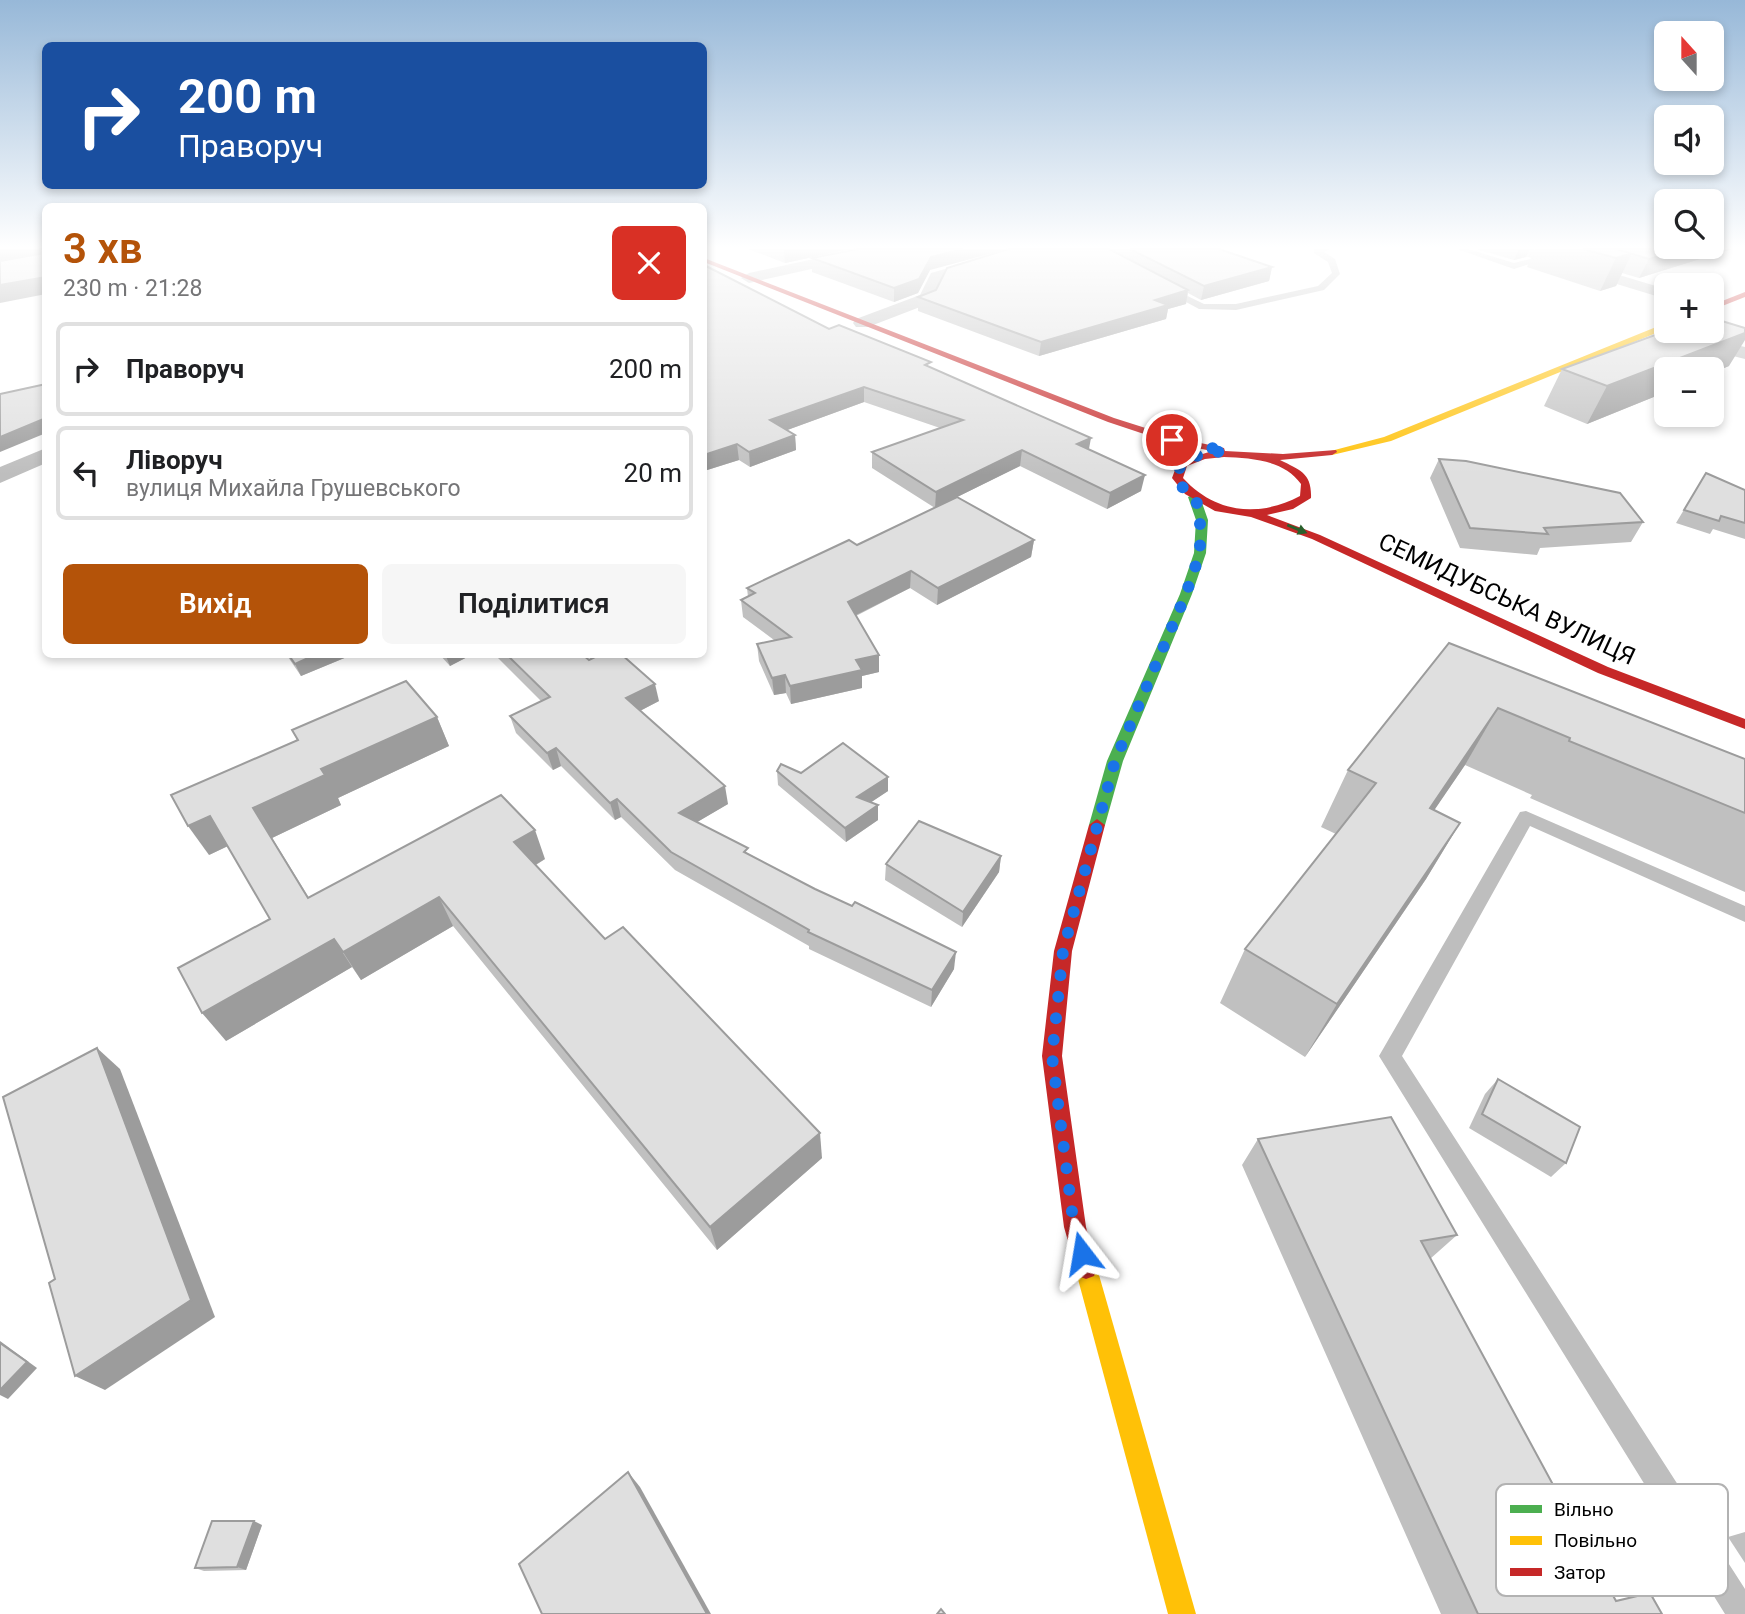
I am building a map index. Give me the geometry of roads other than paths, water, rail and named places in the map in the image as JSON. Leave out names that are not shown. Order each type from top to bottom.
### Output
[{"type":"main road","points":[[865,324],[1111,420],[1175,441],[1265,457],[1360,447],[1387,439],[1654,331]]},
{"type":"main road","points":[[1111,420],[1163,455],[1177,472],[1180,485],[1194,497],[1210,505],[1250,513],[1283,511],[1311,503]]},
{"type":"main road","points":[[1311,503],[1322,468],[1360,447]]},
{"type":"main road","points":[[1177,472],[1182,464],[1193,457],[1226,451]]},
{"type":"main road","points":[[1265,457],[1298,473],[1311,503],[1342,548]]},
{"type":"main road","points":[[1182,1614],[1074,1227],[1052,1056],[1063,951],[1115,761],[1186,594],[1200,553],[1202,520],[1194,497]]},
{"type":"main road","points":[[1200,553],[1219,529],[1250,513]]},
{"type":"main road","name":"СЕМИДУБСЬКА ВУЛИЦЯ","points":[[1250,513],[1289,525],[1342,548],[1603,670],[1745,724]]},
{"type":"street","points":[[1709,343],[1745,353]]},
{"type":"street","points":[[0,475],[42,456]]},
{"type":"lane","points":[[1662,1484],[1390,1056],[1526,817],[1745,914]]},
{"type":"lane","points":[[1728,1589],[1744,1614]]}]
